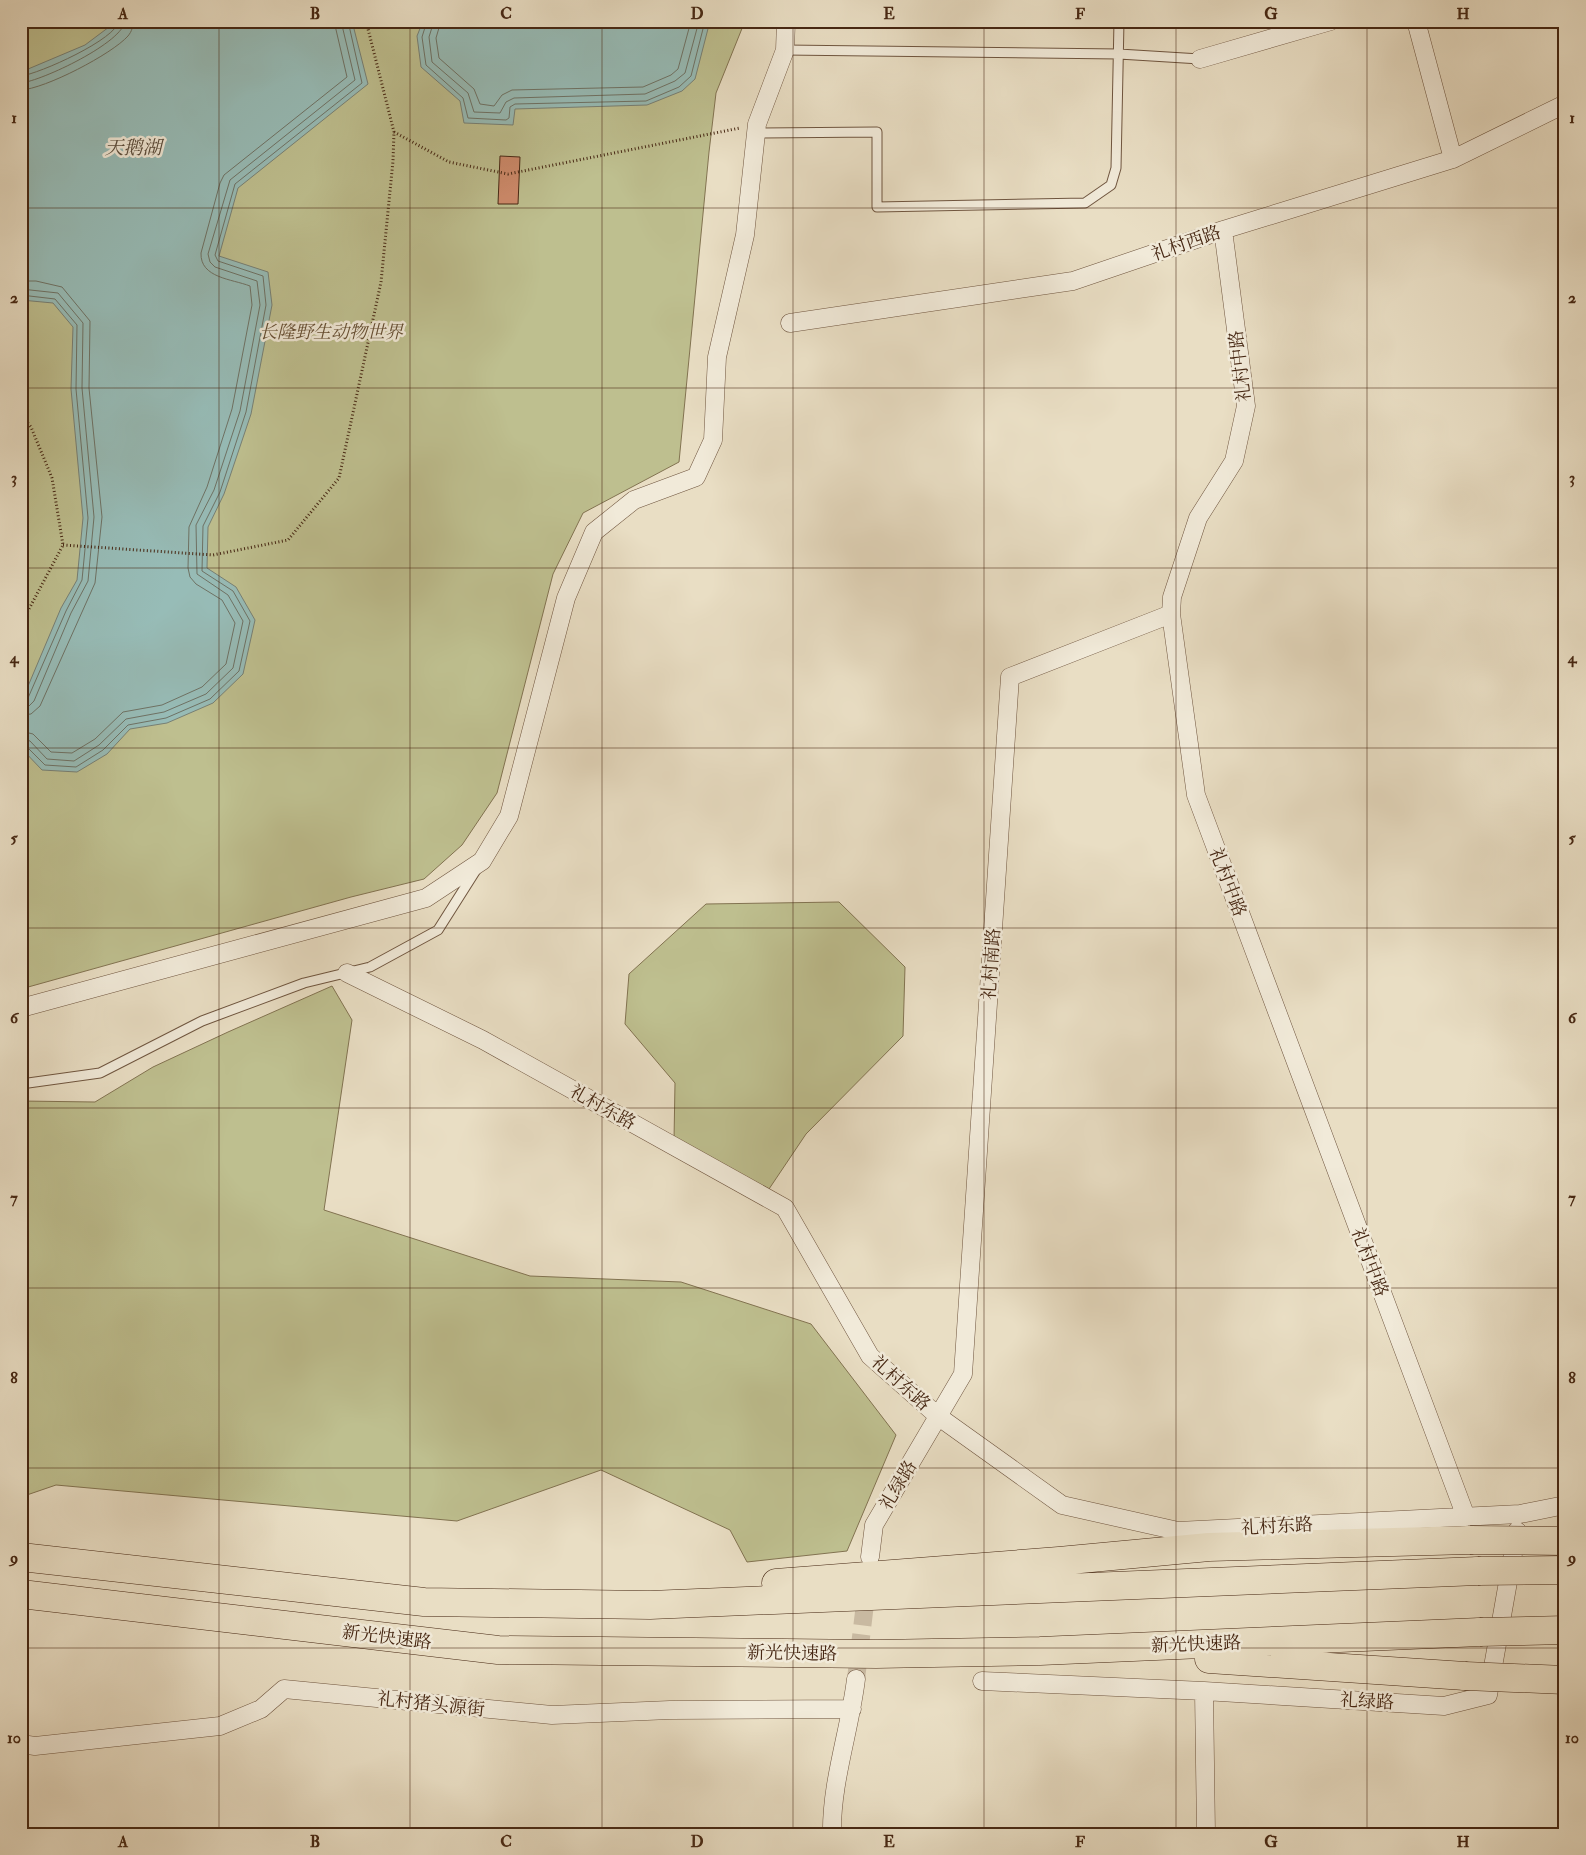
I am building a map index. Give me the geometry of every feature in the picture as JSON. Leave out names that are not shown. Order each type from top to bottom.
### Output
[{"type":"highway","points":[[550,1604],[853,1576],[1059,1562],[1209,1547],[1468,1528],[1565,1541]]},
{"type":"highway","points":[[21,1557],[424,1602],[650,1605],[1478,1571],[1565,1570]]},
{"type":"highway","name":"新光快速路","points":[[21,1594],[498,1650],[876,1654],[1040,1651],[1565,1630]]},
{"type":"highway","points":[[1040,1651],[1288,1663],[1465,1676],[1565,1680]]},
{"type":"street","points":[[21,23],[28,21]]},
{"type":"street","points":[[21,1008],[426,898],[482,861],[509,816],[566,598],[594,532],[634,500],[696,477],[713,440],[717,358],[745,235],[757,129],[785,50],[786,21]]},
{"type":"street","points":[[1200,59],[1331,21]]},
{"type":"street","points":[[1416,21],[1453,159]]},
{"type":"street","name":"礼村西路","points":[[790,323],[1073,281],[1223,230],[1453,159],[1565,104]]},
{"type":"street","name":"礼村中路","points":[[1223,230],[1246,406],[1234,461],[1198,518],[1172,598],[1171,614],[1196,795],[1468,1528]]},
{"type":"street","name":"礼村南路","points":[[938,1416],[963,1374],[1010,678],[1171,614]]},
{"type":"street","name":"礼村东路","points":[[347,973],[483,1040],[785,1208],[870,1356],[938,1416],[1062,1505],[1178,1531],[1468,1528],[1520,1514],[1565,1505]]},
{"type":"street","name":"礼绿路","points":[[870,1557],[874,1525],[938,1416]]},
{"type":"street","name":"礼绿路","points":[[1204,1692],[1444,1706],[1488,1695],[1520,1514]]},
{"type":"street","points":[[832,1834],[832,1809],[852,1709],[856,1679]]},
{"type":"street","points":[[982,1681],[1204,1692],[1206,1834]]},
{"type":"street","name":"礼村猪头源街","points":[[21,1744],[35,1746],[220,1726],[261,1709],[284,1690],[552,1716],[670,1710],[852,1709]]},
{"type":"lane","points":[[757,129],[877,132],[876,208],[1085,203],[1111,185],[1116,168],[1119,21]]},
{"type":"lane","points":[[785,50],[1119,54],[1200,59]]},
{"type":"lane","points":[[21,1084],[100,1073],[202,1021],[304,983],[370,967],[438,930],[482,861]]},
{"type":"path","points":[[63,545],[213,555],[288,540],[339,478],[381,282],[394,132],[366,21]]},
{"type":"path","points":[[394,132],[449,162],[508,174],[757,129]]},
{"type":"path","points":[[21,415],[31,427],[52,478],[63,545],[21,624]]},
{"type":"green space","name":"长隆野生动物世界","points":[[21,21],[745,21],[716,93],[679,462],[583,513],[553,574],[497,793],[462,845],[424,879],[351,897],[21,989]]},
{"type":"green space","points":[[839,902],[905,967],[903,1036],[806,1134],[769,1189],[674,1140],[675,1083],[625,1024],[629,974],[706,904]]},
{"type":"green space","points":[[332,986],[352,1020],[324,1210],[530,1276],[681,1282],[811,1324],[896,1435],[847,1551],[747,1562],[730,1530],[601,1470],[457,1521],[56,1485],[21,1497],[21,1101],[95,1102],[153,1067]]},
{"type":"water","name":"天鹅湖","points":[[117,21],[352,21],[368,84],[238,188],[219,256],[268,272],[272,305],[251,414],[224,494],[208,527],[207,568],[236,587],[255,620],[243,674],[213,703],[167,723],[130,729],[107,754],[77,772],[42,770],[21,748],[23,698],[61,608],[77,580],[83,518],[71,389],[73,327],[53,303],[21,300],[21,72],[85,45]]},
{"type":"water","points":[[423,21],[710,21],[695,79],[682,91],[647,105],[515,109],[513,125],[464,123],[460,101],[421,67],[417,36]]},
{"type":"building","points":[[500,156],[520,157],[518,204],[498,204]]},
{"type":"tunnel","points":[[856,1679],[867,1587]]}]
